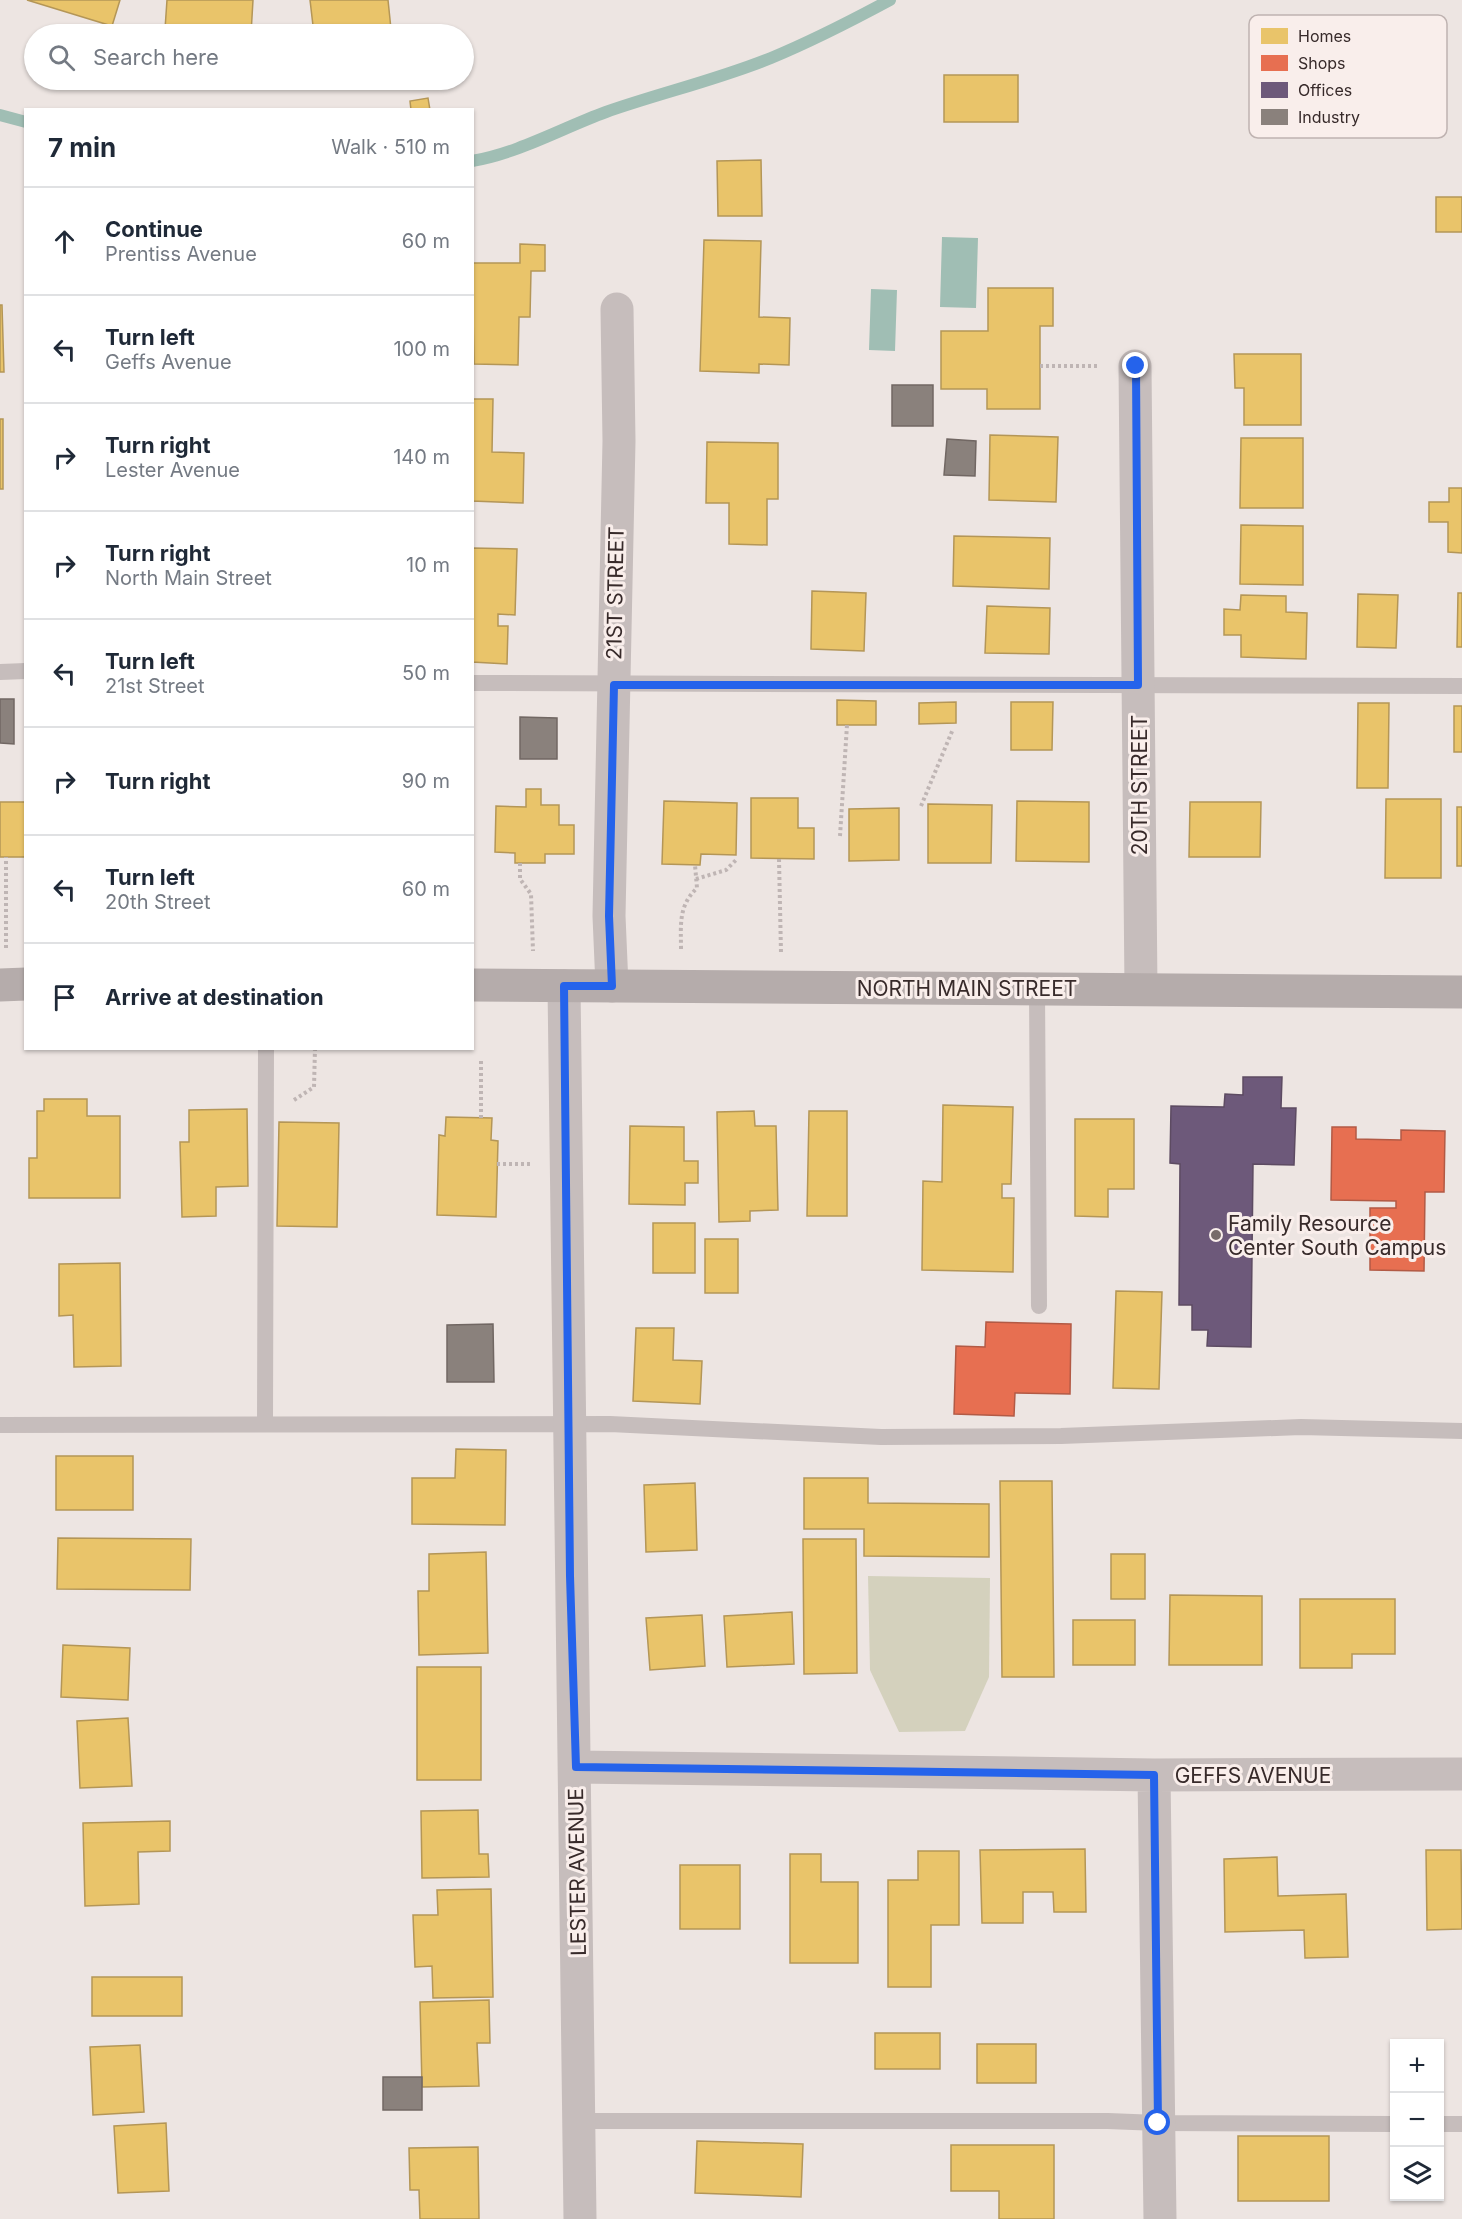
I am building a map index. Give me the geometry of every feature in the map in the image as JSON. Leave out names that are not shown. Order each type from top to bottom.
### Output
[{"type":"main road","name":"NORTH MAIN STREET","points":[[474,985],[1462,992]]},
{"type":"street","name":"21ST STREET","points":[[612,986],[609,916],[619,441],[617,309]]},
{"type":"street","name":"20TH STREET","points":[[1136,366],[1141,989]]},
{"type":"street","name":"LESTER AVENUE","points":[[564,986],[576,1767],[580,2219]]},
{"type":"street","name":"GEFFS AVENUE","points":[[576,1767],[1154,1775],[1462,1774]]},
{"type":"street","points":[[1154,1775],[1160,2219]]},
{"type":"lane","points":[[0,672],[24,671]]},
{"type":"lane","points":[[474,684],[1462,686]]},
{"type":"lane","points":[[1037,989],[1039,1306]]},
{"type":"lane","points":[[265,1424],[266,1050]]},
{"type":"lane","points":[[0,1425],[569,1424],[881,1437],[1061,1436],[1301,1427],[1462,1431]]},
{"type":"lane","points":[[579,2121],[1108,2121],[1390,2124]]},
{"type":"lane","points":[[1444,2124],[1462,2124]]},
{"type":"path","points":[[1040,366],[1136,366]]},
{"type":"path","points":[[840,836],[847,725]]},
{"type":"path","points":[[921,806],[953,729]]},
{"type":"path","points":[[6,857],[11,985]]},
{"type":"path","points":[[779,859],[781,987]]},
{"type":"path","points":[[696,879],[726,870],[736,860]]},
{"type":"path","points":[[520,862],[520,879],[531,894],[532,917]]},
{"type":"path","points":[[681,986],[681,917],[686,898],[697,888],[695,865]]},
{"type":"path","points":[[290,1103],[314,1087],[315,1050]]},
{"type":"path","points":[[481,1058],[481,1118]]},
{"type":"shaded area","points":[[942,237],[978,238],[976,308],[940,307]]},
{"type":"shaded area","points":[[871,289],[897,290],[895,351],[869,350]]},
{"type":"shaded area","points":[[868,1576],[990,1578],[989,1677],[965,1731],[899,1732],[870,1670]]},
{"type":"building: Homes","points":[[27,0],[120,0],[113,24],[105,24]]},
{"type":"building: Homes","points":[[167,0],[253,0],[252,24],[165,24]]},
{"type":"building: Homes","points":[[310,0],[388,0],[390,24],[313,24]]},
{"type":"building: Homes","points":[[944,75],[1018,75],[1018,122],[944,122]]},
{"type":"building: Homes","points":[[428,98],[430,108],[411,108],[410,101]]},
{"type":"building: Homes","points":[[761,160],[762,216],[718,216],[717,161]]},
{"type":"building: Homes","points":[[1436,197],[1462,197],[1462,232],[1436,232]]},
{"type":"building: Homes","points":[[704,240],[761,241],[759,317],[790,318],[789,365],[759,364],[759,373],[700,371]]},
{"type":"building: Homes","points":[[520,244],[545,245],[545,271],[531,271],[530,317],[519,317],[518,365],[474,364],[474,263],[520,263]]},
{"type":"building: Homes","points":[[988,288],[1053,288],[1053,326],[1040,326],[1040,409],[987,409],[987,389],[941,389],[941,331],[988,331]]},
{"type":"building: Homes","points":[[0,305],[2,305],[4,372],[0,372]]},
{"type":"building: Homes","points":[[1234,354],[1301,354],[1301,425],[1244,425],[1244,388],[1235,388]]},
{"type":"building: Homes","points":[[474,399],[493,399],[492,452],[524,453],[523,503],[474,501]]},
{"type":"building: Homes","points":[[0,419],[3,419],[3,489],[0,489]]},
{"type":"building: Homes","points":[[990,435],[1058,437],[1056,502],[989,500]]},
{"type":"building: Homes","points":[[1241,438],[1303,438],[1303,508],[1240,508]]},
{"type":"building: Homes","points":[[707,442],[778,443],[778,499],[767,499],[767,545],[729,544],[729,503],[706,503]]},
{"type":"building: Homes","points":[[1449,488],[1462,488],[1462,553],[1448,552],[1448,522],[1429,522],[1429,502],[1449,502]]},
{"type":"building: Homes","points":[[1241,525],[1303,526],[1303,585],[1240,584]]},
{"type":"building: Homes","points":[[954,536],[1050,538],[1049,589],[953,586]]},
{"type":"building: Homes","points":[[474,548],[517,549],[515,615],[498,614],[498,626],[508,626],[507,664],[474,662]]},
{"type":"building: Homes","points":[[812,591],[866,593],[864,651],[811,649]]},
{"type":"building: Homes","points":[[1458,593],[1462,593],[1462,647],[1457,647]]},
{"type":"building: Homes","points":[[1358,594],[1398,595],[1396,648],[1357,647]]},
{"type":"building: Homes","points":[[1241,595],[1286,596],[1286,612],[1307,613],[1306,659],[1241,657],[1241,635],[1224,635],[1224,609],[1240,610]]},
{"type":"building: Homes","points":[[987,606],[1050,608],[1049,654],[985,653]]},
{"type":"building: Homes","points":[[837,700],[876,701],[876,725],[837,725]]},
{"type":"building: Homes","points":[[956,702],[956,723],[919,724],[919,703]]},
{"type":"building: Homes","points":[[1011,702],[1053,702],[1052,750],[1011,750]]},
{"type":"building: Homes","points":[[1358,703],[1389,703],[1388,788],[1357,788]]},
{"type":"building: Homes","points":[[1454,706],[1462,706],[1462,752],[1454,752]]},
{"type":"building: Homes","points":[[526,789],[541,789],[541,805],[559,805],[559,825],[574,825],[574,854],[545,854],[545,863],[515,863],[515,853],[495,852],[496,806],[526,807]]},
{"type":"building: Homes","points":[[751,798],[798,798],[798,828],[814,828],[814,859],[751,858]]},
{"type":"building: Homes","points":[[1386,799],[1441,799],[1441,878],[1385,878]]},
{"type":"building: Homes","points":[[664,801],[737,803],[736,855],[701,854],[700,865],[662,864]]},
{"type":"building: Homes","points":[[1017,801],[1089,802],[1089,862],[1016,861]]},
{"type":"building: Homes","points":[[0,802],[24,802],[24,857],[0,857]]},
{"type":"building: Homes","points":[[1190,802],[1261,802],[1260,857],[1189,857]]},
{"type":"building: Homes","points":[[928,804],[992,805],[991,863],[928,863]]},
{"type":"building: Homes","points":[[1457,807],[1462,807],[1462,866],[1457,866]]},
{"type":"building: Homes","points":[[899,808],[899,860],[849,861],[849,809]]},
{"type":"building: Homes","points":[[44,1099],[87,1099],[87,1116],[120,1116],[120,1198],[29,1198],[29,1158],[37,1158],[37,1111],[44,1111]]},
{"type":"building: Homes","points":[[943,1105],[1013,1107],[1011,1184],[1002,1184],[1002,1198],[1014,1198],[1013,1272],[922,1270],[923,1181],[942,1182]]},
{"type":"building: Homes","points":[[247,1109],[248,1186],[216,1187],[216,1216],[182,1217],[180,1142],[189,1142],[189,1110]]},
{"type":"building: Homes","points":[[754,1111],[755,1126],[776,1126],[778,1210],[750,1211],[750,1221],[719,1222],[717,1112]]},
{"type":"building: Homes","points":[[809,1111],[847,1111],[847,1216],[807,1216]]},
{"type":"building: Homes","points":[[446,1117],[492,1118],[491,1140],[498,1141],[496,1217],[437,1215],[439,1135],[445,1136]]},
{"type":"building: Homes","points":[[1075,1119],[1134,1119],[1134,1189],[1108,1189],[1108,1217],[1075,1216]]},
{"type":"building: Homes","points":[[279,1122],[339,1123],[337,1227],[277,1226]]},
{"type":"building: Homes","points":[[630,1126],[684,1127],[684,1161],[698,1161],[698,1183],[685,1183],[685,1205],[629,1204]]},
{"type":"building: Homes","points":[[653,1223],[695,1223],[695,1273],[653,1273]]},
{"type":"building: Homes","points":[[705,1239],[738,1239],[738,1293],[705,1293]]},
{"type":"building: Homes","points":[[120,1263],[121,1366],[74,1367],[73,1315],[59,1316],[59,1264]]},
{"type":"building: Homes","points":[[1116,1291],[1162,1292],[1159,1389],[1113,1388]]},
{"type":"building: Homes","points":[[636,1328],[674,1328],[673,1360],[702,1361],[700,1404],[633,1401]]},
{"type":"building: Homes","points":[[456,1449],[506,1450],[505,1525],[412,1524],[412,1478],[455,1478]]},
{"type":"building: Homes","points":[[56,1456],[133,1456],[133,1510],[56,1510]]},
{"type":"building: Homes","points":[[804,1478],[868,1478],[868,1503],[989,1504],[989,1557],[864,1556],[864,1529],[804,1529]]},
{"type":"building: Homes","points":[[1000,1481],[1052,1481],[1054,1677],[1002,1677]]},
{"type":"building: Homes","points":[[695,1483],[697,1550],[646,1552],[644,1485]]},
{"type":"building: Homes","points":[[58,1538],[191,1539],[190,1590],[57,1589]]},
{"type":"building: Homes","points":[[803,1539],[856,1539],[857,1673],[804,1674]]},
{"type":"building: Homes","points":[[486,1552],[488,1653],[419,1655],[418,1591],[429,1591],[429,1554]]},
{"type":"building: Homes","points":[[1111,1554],[1145,1554],[1145,1599],[1111,1599]]},
{"type":"building: Homes","points":[[1170,1595],[1262,1596],[1262,1665],[1169,1665]]},
{"type":"building: Homes","points":[[1300,1599],[1395,1599],[1395,1654],[1352,1654],[1352,1668],[1300,1668]]},
{"type":"building: Homes","points":[[792,1612],[794,1664],[727,1667],[724,1616]]},
{"type":"building: Homes","points":[[702,1615],[705,1666],[650,1670],[646,1618]]},
{"type":"building: Homes","points":[[1073,1620],[1135,1620],[1135,1665],[1073,1665]]},
{"type":"building: Homes","points":[[63,1645],[130,1648],[128,1700],[61,1697]]},
{"type":"building: Homes","points":[[417,1667],[481,1667],[481,1780],[417,1780]]},
{"type":"building: Homes","points":[[128,1718],[132,1786],[80,1788],[77,1721]]},
{"type":"building: Homes","points":[[478,1810],[479,1854],[488,1854],[489,1877],[422,1878],[421,1811]]},
{"type":"building: Homes","points":[[170,1821],[170,1851],[138,1852],[139,1904],[85,1906],[83,1823]]},
{"type":"building: Homes","points":[[1085,1849],[1086,1912],[1054,1912],[1053,1892],[1023,1892],[1023,1923],[982,1923],[980,1850]]},
{"type":"building: Homes","points":[[1426,1850],[1461,1850],[1462,1929],[1427,1930]]},
{"type":"building: Homes","points":[[918,1851],[959,1851],[959,1925],[931,1925],[931,1987],[888,1987],[888,1880],[918,1880]]},
{"type":"building: Homes","points":[[790,1854],[821,1854],[821,1882],[858,1882],[858,1963],[790,1963]]},
{"type":"building: Homes","points":[[1277,1857],[1278,1896],[1346,1894],[1348,1957],[1305,1958],[1304,1930],[1225,1932],[1224,1859]]},
{"type":"building: Homes","points":[[680,1865],[740,1865],[740,1929],[680,1929]]},
{"type":"building: Homes","points":[[491,1889],[493,1997],[433,1998],[432,1966],[415,1967],[413,1915],[438,1915],[437,1890]]},
{"type":"building: Homes","points":[[92,1977],[182,1977],[182,2016],[92,2016]]},
{"type":"building: Homes","points":[[489,2000],[490,2043],[477,2043],[479,2086],[422,2087],[420,2002]]},
{"type":"building: Homes","points":[[875,2033],[940,2033],[940,2069],[875,2069]]},
{"type":"building: Homes","points":[[977,2044],[1036,2044],[1036,2083],[977,2083]]},
{"type":"building: Homes","points":[[140,2045],[144,2112],[93,2115],[90,2047]]},
{"type":"building: Homes","points":[[166,2123],[169,2191],[118,2193],[114,2126]]},
{"type":"building: Homes","points":[[1238,2136],[1329,2136],[1329,2201],[1238,2201]]},
{"type":"building: Homes","points":[[697,2141],[803,2144],[801,2197],[695,2193]]},
{"type":"building: Homes","points":[[951,2145],[1054,2145],[1054,2219],[999,2219],[999,2191],[951,2191]]},
{"type":"building: Homes","points":[[478,2147],[479,2219],[420,2219],[419,2190],[410,2190],[409,2148]]},
{"type":"building: Shops","points":[[1332,1127],[1356,1127],[1356,1139],[1401,1140],[1401,1130],[1445,1131],[1444,1192],[1425,1192],[1424,1271],[1370,1270],[1370,1208],[1396,1208],[1396,1201],[1331,1200]]},
{"type":"building: Shops","points":[[986,1322],[1071,1324],[1070,1394],[1015,1393],[1014,1416],[954,1414],[956,1346],[985,1347]]},
{"type":"building: Offices","name":"Family Resource Center South Campus","points":[[1243,1077],[1282,1077],[1281,1108],[1296,1108],[1294,1165],[1253,1164],[1251,1347],[1207,1346],[1208,1330],[1192,1330],[1192,1305],[1179,1305],[1180,1164],[1170,1163],[1171,1106],[1224,1107],[1225,1094],[1243,1095]]},
{"type":"building: Industry","points":[[892,385],[933,385],[933,426],[892,426]]},
{"type":"building: Industry","points":[[947,439],[976,441],[975,476],[944,475]]},
{"type":"building: Industry","points":[[0,699],[14,699],[14,744],[0,743]]},
{"type":"building: Industry","points":[[520,717],[557,718],[557,759],[520,759]]},
{"type":"building: Industry","points":[[493,1324],[494,1382],[447,1382],[447,1325]]},
{"type":"building: Industry","points":[[383,2077],[422,2077],[422,2110],[383,2110]]},
{"type":"waterway","points":[[474,161],[507,152],[606,112],[751,66],[816,38],[890,0]]},
{"type":"waterway","points":[[0,115],[24,121]]},
{"type":"place","name":"Family Resource Center South Campus","points":[[1216,1235]]},
{"type":"route","points":[[1136,366],[1138,685],[614,685],[609,916],[612,986],[564,986],[570,1576],[576,1767],[1154,1775],[1158,2123]]}]
